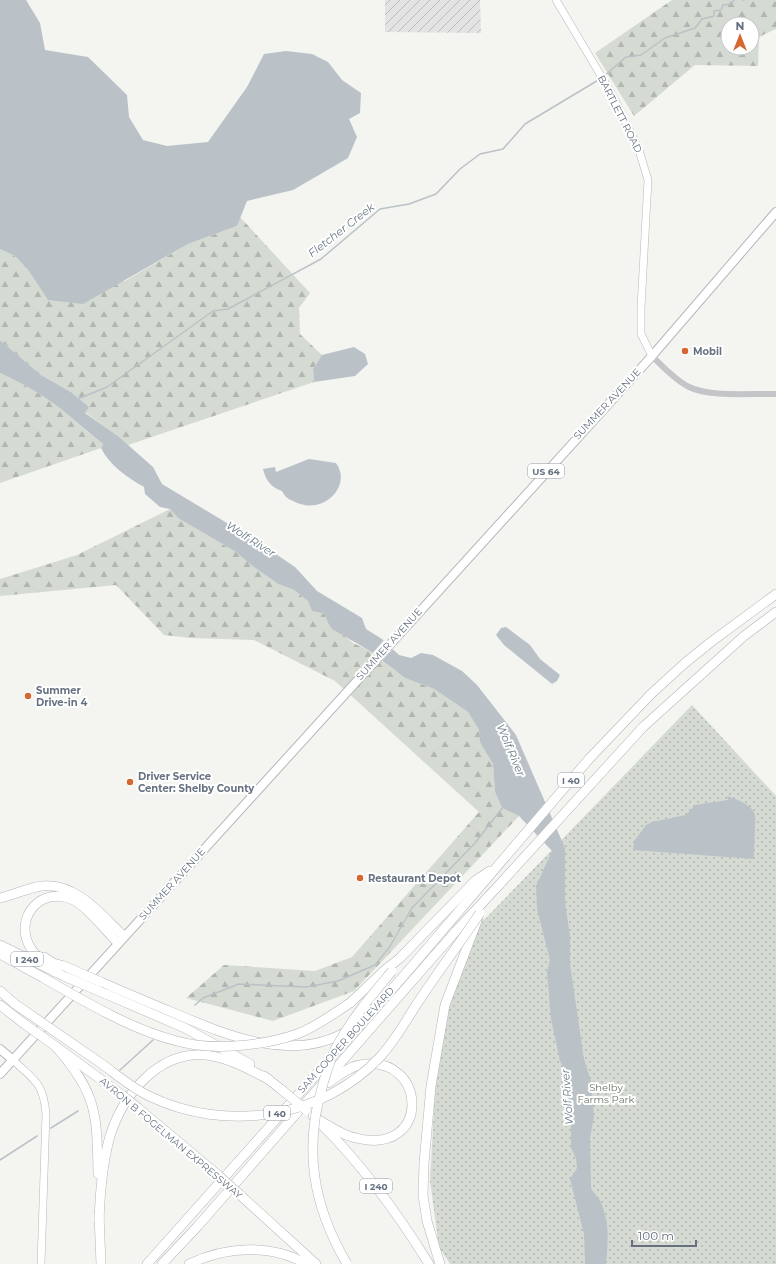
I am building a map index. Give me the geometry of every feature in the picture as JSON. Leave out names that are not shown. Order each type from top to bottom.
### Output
[{"type":"highway","name":"I 40","points":[[0,954],[87,1003],[146,1030],[177,1042],[203,1045],[242,1045],[262,1043],[297,1034],[322,1022],[350,1003],[387,968],[399,959],[476,880],[495,868],[589,760],[651,694],[711,642],[776,594]]},
{"type":"highway","name":"I 40","points":[[0,991],[15,1004],[127,1083],[163,1103],[198,1113],[235,1116],[282,1112],[308,1105],[334,1093],[357,1079],[381,1057],[499,885],[643,727],[744,636],[776,612]]},
{"type":"highway","name":"SAM COOPER BOULEVARD","points":[[147,1264],[364,1021],[466,904],[495,868]]},
{"type":"highway","name":"SAM COOPER BOULEVARD","points":[[162,1264],[197,1228],[456,931],[499,885]]},
{"type":"highway","points":[[0,898],[41,886],[66,889],[82,897],[124,936]]},
{"type":"highway","points":[[55,972],[35,954],[28,944],[24,931],[29,911],[37,902],[53,896],[69,898],[79,903],[118,943]]},
{"type":"highway","name":"I 40","points":[[440,1264],[427,1221],[423,1195],[424,1163],[431,1086],[445,1005],[480,914]]},
{"type":"highway","points":[[28,944],[45,958],[221,1034],[256,1043],[296,1045],[322,1042],[364,1021]]},
{"type":"highway","name":"I 240","points":[[0,945],[66,977],[185,1028],[232,1053],[268,1079],[311,1114],[345,1148],[375,1184],[429,1264]]},
{"type":"highway","points":[[347,1264],[334,1242],[321,1209],[314,1179],[312,1138],[317,1102],[336,1045],[352,1021],[399,959]]},
{"type":"highway","name":"AVRON B FOGELMAN EXPRESSWAY","points":[[0,1005],[23,1024],[138,1108],[211,1169],[316,1264]]},
{"type":"highway","points":[[56,1047],[84,1083],[93,1104],[96,1131],[100,1264]]},
{"type":"highway","points":[[99,1221],[101,1178],[105,1155],[114,1123],[133,1092],[152,1072],[175,1059],[205,1055],[231,1060],[268,1079]]},
{"type":"highway","points":[[310,1097],[348,1069],[359,1065],[370,1064],[389,1068],[404,1079],[410,1089],[413,1103],[409,1118],[400,1132],[381,1140],[354,1138],[311,1114]]},
{"type":"highway","points":[[189,1264],[214,1254],[246,1250],[272,1250],[306,1264]]},
{"type":"main road","name":"BARTLETT ROAD","points":[[556,0],[612,96],[639,150],[648,180],[641,334],[652,356]]},
{"type":"main road","name":"SUMMER AVENUE","points":[[0,1074],[347,690],[652,356],[776,212]]},
{"type":"main road","points":[[0,1049],[39,1084],[44,1096],[46,1120],[41,1264]]},
{"type":"street","points":[[652,356],[673,377],[688,387],[713,393],[776,394]]},
{"type":"shaded area","points":[[385,0],[480,0],[481,33],[385,32]]},
{"type":"green space","points":[[672,0],[776,0],[776,29],[760,37],[760,16],[720,16],[720,56],[758,56],[758,66],[695,65],[634,116],[595,53]]},
{"type":"green space","points":[[240,217],[310,293],[299,308],[300,334],[322,355],[313,369],[314,382],[128,445],[85,412],[89,407],[71,392],[41,375],[0,340],[0,249],[15,256],[29,271],[125,281],[188,244],[237,226]]},
{"type":"green space","points":[[0,373],[35,391],[51,402],[103,444],[101,448],[0,483]]},
{"type":"green space","points":[[170,509],[178,518],[236,552],[251,565],[278,584],[294,590],[308,601],[312,611],[325,614],[327,621],[353,643],[370,651],[405,678],[434,689],[468,712],[479,730],[481,742],[493,764],[495,792],[502,808],[519,816],[354,991],[273,1021],[186,998],[224,965],[315,971],[352,957],[479,812],[335,681],[254,640],[191,638],[164,635],[116,585],[0,596],[0,579],[77,555]]},
{"type":"green space","name":"Shelby Farms Park","points":[[692,705],[776,796],[776,1264],[450,1264],[439,1247],[430,1181],[435,1091],[448,987],[480,914],[484,920]]},
{"type":"water","points":[[0,0],[26,0],[40,23],[45,50],[88,57],[127,95],[129,117],[143,140],[167,146],[208,142],[247,87],[264,54],[286,51],[312,54],[328,62],[342,80],[361,93],[360,113],[349,119],[357,137],[348,158],[319,175],[293,190],[247,201],[237,226],[188,244],[83,304],[48,300],[29,271],[15,256],[0,249]]},
{"type":"water","name":"Wolf River","points":[[0,340],[41,375],[71,392],[89,407],[85,413],[119,437],[153,467],[162,484],[252,538],[295,567],[317,591],[362,618],[366,629],[382,639],[399,655],[411,658],[421,653],[433,655],[462,671],[477,685],[516,735],[565,848],[565,902],[570,936],[570,964],[584,1059],[591,1081],[594,1117],[590,1137],[591,1188],[600,1201],[606,1218],[608,1241],[606,1264],[585,1264],[584,1234],[570,1179],[577,1168],[576,1158],[571,1148],[571,1088],[570,1081],[560,1061],[551,1019],[547,972],[550,960],[537,909],[536,886],[552,851],[519,816],[502,808],[495,792],[493,764],[480,742],[479,730],[468,712],[434,689],[405,678],[370,651],[332,629],[325,614],[312,611],[308,601],[294,590],[278,584],[251,565],[236,552],[178,518],[170,509],[160,507],[145,494],[144,487],[125,475],[109,460],[101,448],[103,444],[43,396],[0,373]]},
{"type":"water","points":[[354,347],[365,354],[368,364],[355,376],[314,382],[313,369],[322,355]]},
{"type":"water","points":[[309,459],[336,463],[340,472],[341,481],[338,489],[332,497],[324,502],[314,505],[304,505],[288,499],[282,491],[275,488],[270,483],[263,469],[275,467],[276,472]]},
{"type":"water","points":[[506,627],[530,645],[540,659],[560,675],[557,681],[552,684],[504,645],[496,635],[501,628]]},
{"type":"water","points":[[727,796],[739,800],[747,805],[751,808],[755,815],[753,859],[633,850],[634,841],[646,825],[652,822],[686,815],[695,805],[728,800]]},
{"type":"pier","points":[[385,639],[394,648],[380,663],[371,655]]},
{"type":"waterway","name":"Fletcher Creek","points":[[604,76],[626,57],[641,55],[665,38],[695,28],[702,19],[714,16],[714,11],[721,10],[723,5],[731,4],[734,0]]},
{"type":"waterway","name":"Fletcher Creek","points":[[78,399],[107,387],[213,311],[228,309],[321,259],[380,209],[409,204],[436,194],[460,169],[480,154],[503,149],[525,124],[600,79]]},
{"type":"waterway","points":[[195,1005],[203,998],[239,984],[306,987],[338,981],[375,965],[389,948],[412,908],[475,843],[503,807]]},
{"type":"waterway","points":[[120,1070],[153,1040]]},
{"type":"waterway","points":[[51,1128],[78,1111]]},
{"type":"waterway","points":[[0,1160],[37,1136]]},
{"type":"place","name":"Mobil","points":[[685,351]]},
{"type":"place","name":"Summer Drive-in 4","points":[[28,696]]},
{"type":"place","name":"Driver Service Center: Shelby County","points":[[130,782]]},
{"type":"place","name":"Restaurant Depot","points":[[360,878]]}]
